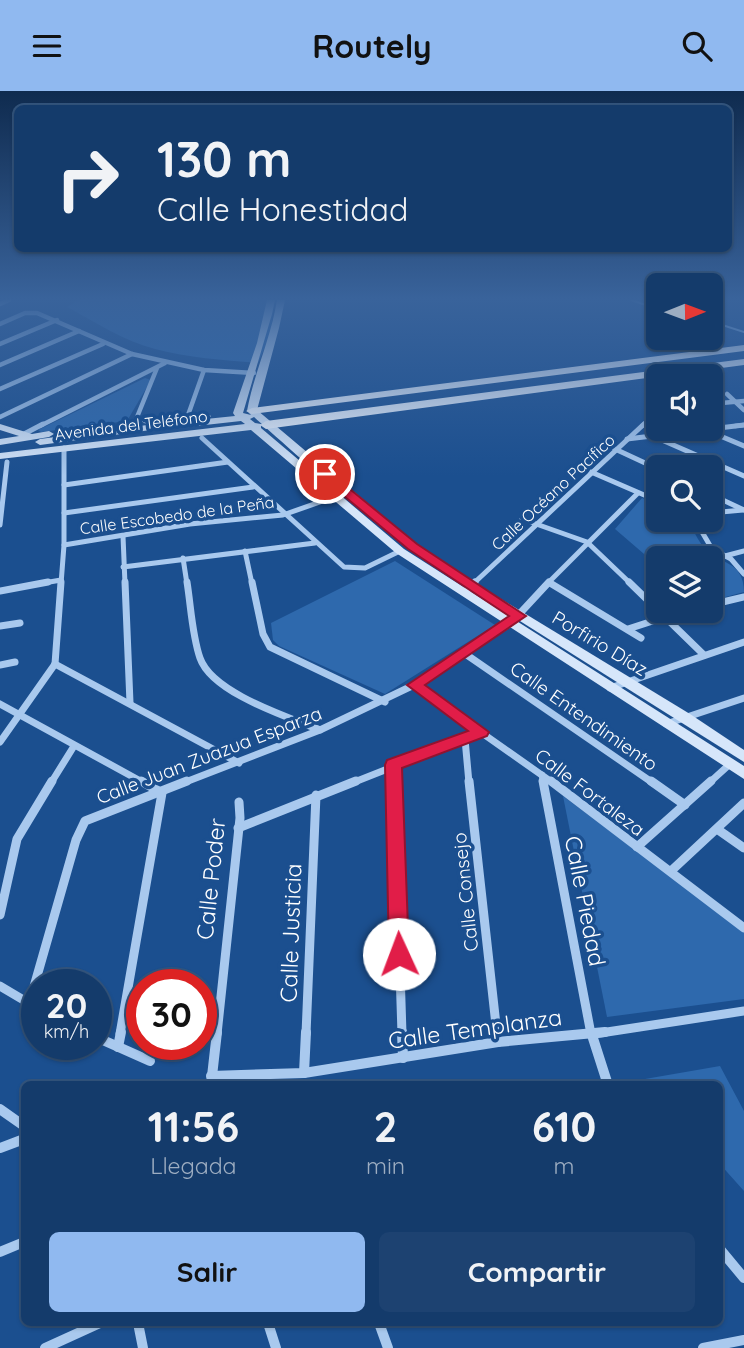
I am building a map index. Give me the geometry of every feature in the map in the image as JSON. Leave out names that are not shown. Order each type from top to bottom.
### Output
[{"type":"main road","points":[[255,422],[404,394],[682,359]]},
{"type":"main road","points":[[718,359],[727,364]]},
{"type":"main road","points":[[463,401],[727,364],[744,364]]},
{"type":"main road","points":[[723,368],[744,364]]},
{"type":"main road","points":[[255,422],[646,379]]},
{"type":"main road","points":[[255,422],[404,394]]},
{"type":"street","points":[[0,389],[69,359]]},
{"type":"street","points":[[0,417],[122,359]]},
{"type":"street","points":[[149,359],[204,370],[261,373]]},
{"type":"street","points":[[255,359],[249,373],[255,422],[334,497],[400,551],[515,619],[610,688],[744,773]]},
{"type":"street","points":[[255,422],[261,373],[266,359]]},
{"type":"street","points":[[32,441],[165,363]]},
{"type":"street","points":[[135,422],[158,367]]},
{"type":"street","points":[[187,418],[204,370]]},
{"type":"street","points":[[727,394],[744,410]]},
{"type":"street","points":[[723,403],[744,401]]},
{"type":"street","points":[[0,442],[32,441],[135,422],[187,418],[255,422],[468,589]]},
{"type":"street","points":[[0,525],[2,460],[201,438],[255,422]]},
{"type":"street","name":"Avenida del Teléfono","points":[[0,447],[127,430],[255,422]]},
{"type":"street","name":"Avenida del Teléfono","points":[[32,441],[64,452],[255,422]]},
{"type":"street","name":"Calle Océano Pacífico","points":[[468,589],[591,471],[646,422]]},
{"type":"street","points":[[723,428],[744,425]]},
{"type":"street","points":[[0,427],[32,441]]},
{"type":"street","points":[[627,439],[646,437]]},
{"type":"street","points":[[723,437],[744,446]]},
{"type":"street","points":[[201,438],[344,567],[353,571],[364,568],[400,551]]},
{"type":"street","name":"Avenida del Teléfono","points":[[2,460],[32,441]]},
{"type":"street","points":[[664,441],[744,476]]},
{"type":"street","points":[[615,449],[646,463]]},
{"type":"street","points":[[0,741],[55,664],[64,545],[64,452]]},
{"type":"street","points":[[64,485],[228,462]]},
{"type":"street","points":[[591,471],[646,496]]},
{"type":"street","points":[[64,513],[253,487]]},
{"type":"street","name":"Calle Juan Zuazua Esparza","points":[[43,969],[79,828],[94,816],[162,793],[320,730],[385,702],[414,685],[515,619],[587,542],[638,493]]},
{"type":"street","name":"Calle Escobedo de la Peña","points":[[64,545],[190,524],[284,515],[334,497]]},
{"type":"street","points":[[723,500],[744,510]]},
{"type":"street","points":[[723,512],[744,510]]},
{"type":"street","points":[[522,519],[587,542],[646,599]]},
{"type":"street","points":[[702,532],[712,549],[744,574]]},
{"type":"street","points":[[123,536],[130,703]]},
{"type":"street","points":[[123,567],[315,543]]},
{"type":"street","points":[[245,551],[263,634],[270,647],[385,702]]},
{"type":"street","points":[[724,556],[744,551]]},
{"type":"street","points":[[183,558],[200,660],[206,671],[224,686],[320,730]]},
{"type":"street","points":[[0,591],[61,580]]},
{"type":"street","points":[[550,583],[641,638]]},
{"type":"street","points":[[723,602],[744,597]]},
{"type":"street","name":"Porfirio Díaz","points":[[515,619],[626,681],[744,757]]},
{"type":"street","points":[[0,626],[20,623]]},
{"type":"street","points":[[628,629],[646,623]]},
{"type":"street","points":[[671,623],[705,655]]},
{"type":"street","points":[[610,688],[744,642]]},
{"type":"street","name":"Calle Entendimiento","points":[[464,653],[685,805]]},
{"type":"street","points":[[0,665],[15,662]]},
{"type":"street","points":[[55,664],[239,763]]},
{"type":"street","name":"Calle Fortaleza","points":[[414,685],[541,774],[744,928]]},
{"type":"street","points":[[666,724],[742,701]]},
{"type":"street","points":[[0,704],[162,793],[118,1047]]},
{"type":"street","points":[[238,828],[481,732]]},
{"type":"street","name":"Calle Consejo","points":[[465,739],[498,1042]]},
{"type":"street","points":[[0,915],[17,839],[74,746]]},
{"type":"street","points":[[637,847],[730,764]]},
{"type":"street","points":[[393,765],[403,1058]]},
{"type":"street","name":"Calle Piedad","points":[[541,774],[591,1034],[607,1081]]},
{"type":"street","name":"Calle Justicia","points":[[304,1073],[316,795]]},
{"type":"street","name":"Calle Poder","points":[[211,1080],[239,802]]},
{"type":"street","points":[[671,871],[744,803]]},
{"type":"street","points":[[717,829],[744,848]]},
{"type":"street","points":[[0,986],[21,999]]},
{"type":"street","name":"Calle Templanza","points":[[211,1080],[304,1073],[498,1042],[591,1034],[744,1011]]},
{"type":"street","points":[[112,1044],[150,1061]]},
{"type":"street","points":[[0,1109],[21,1124]]},
{"type":"street","points":[[0,1148],[21,1140]]},
{"type":"street","points":[[0,1252],[21,1243]]},
{"type":"street","points":[[723,1253],[744,1277]]},
{"type":"street","points":[[45,1348],[93,1326]]},
{"type":"street","points":[[139,1326],[143,1348]]},
{"type":"street","points":[[269,1326],[276,1348]]},
{"type":"street","points":[[380,1326],[388,1348]]},
{"type":"street","points":[[703,1348],[744,1340]]},
{"type":"shaded area","points":[[212,359],[260,359],[258,363]]},
{"type":"shaded area","points":[[145,378],[151,380],[127,421],[41,432],[38,430]]},
{"type":"shaded area","points":[[642,498],[646,500],[646,532],[694,532],[703,546],[646,546],[646,556],[615,529]]},
{"type":"shaded area","points":[[395,561],[495,625],[385,694],[279,646],[273,640],[271,623]]},
{"type":"shaded area","points":[[723,561],[740,574],[744,592],[723,598]]},
{"type":"shaded area","points":[[563,796],[744,931],[744,999],[607,1017]]},
{"type":"shaded area","points":[[720,1066],[744,1111],[744,1191],[723,1167],[723,1081],[645,1079]]},
{"type":"route","points":[[325,474],[412,547],[519,616],[414,685],[481,732],[393,765],[399,954]]}]
